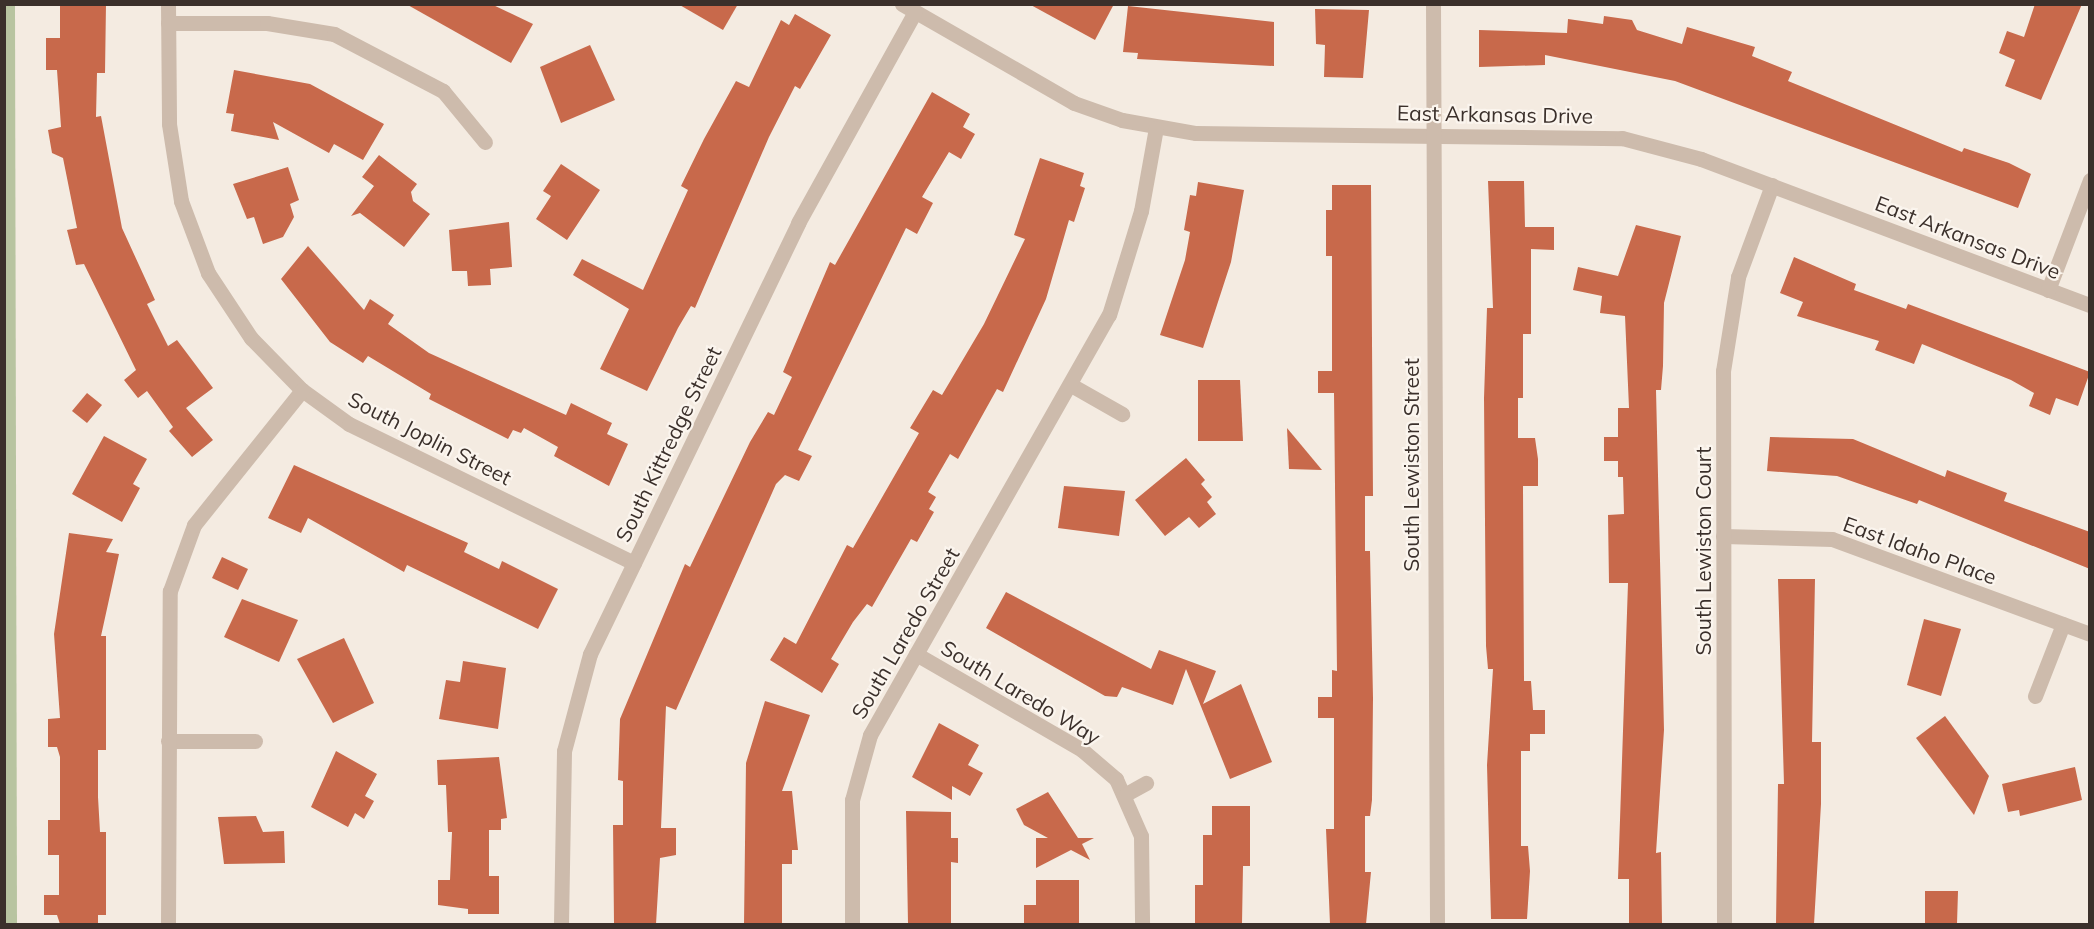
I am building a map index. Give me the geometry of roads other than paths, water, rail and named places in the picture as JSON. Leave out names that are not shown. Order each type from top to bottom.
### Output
[{"type":"street","name":"South Joplin Street","points":[[168,4],[173,163],[193,238],[228,307],[302,390],[377,439],[634,563]]},
{"type":"street","name":"South Lewiston Street","points":[[1432,4],[1437,924]]},
{"type":"street","name":"East Arkansas Drive","points":[[908,8],[1074,103],[1156,128],[1622,138],[1772,185],[2090,305]]},
{"type":"street","name":"South Kittredge Street","points":[[561,924],[564,751],[590,654],[798,223],[908,8]]},
{"type":"street","points":[[168,23],[267,23],[334,34],[443,91],[485,142]]},
{"type":"street","name":"South Laredo Street","points":[[852,924],[852,800],[859,767],[870,735],[1071,385],[1126,271],[1156,128]]},
{"type":"street","points":[[2048,290],[2090,180]]},
{"type":"street","name":"South Lewiston Court","points":[[1724,924],[1723,536],[1727,324],[1772,185]]},
{"type":"street","points":[[1071,385],[1122,414]]},
{"type":"street","points":[[168,924],[168,622],[181,552],[213,498],[302,390]]},
{"type":"street","name":"East Idaho Place","points":[[1723,536],[1832,539],[2090,634]]},
{"type":"street","points":[[2035,696],[2062,624]]},
{"type":"street","name":"South Laredo Way","points":[[916,654],[1082,750],[1126,794],[1141,836],[1142,924]]},
{"type":"street","points":[[168,741],[255,741]]},
{"type":"street","points":[[1126,794],[1146,783]]}]
